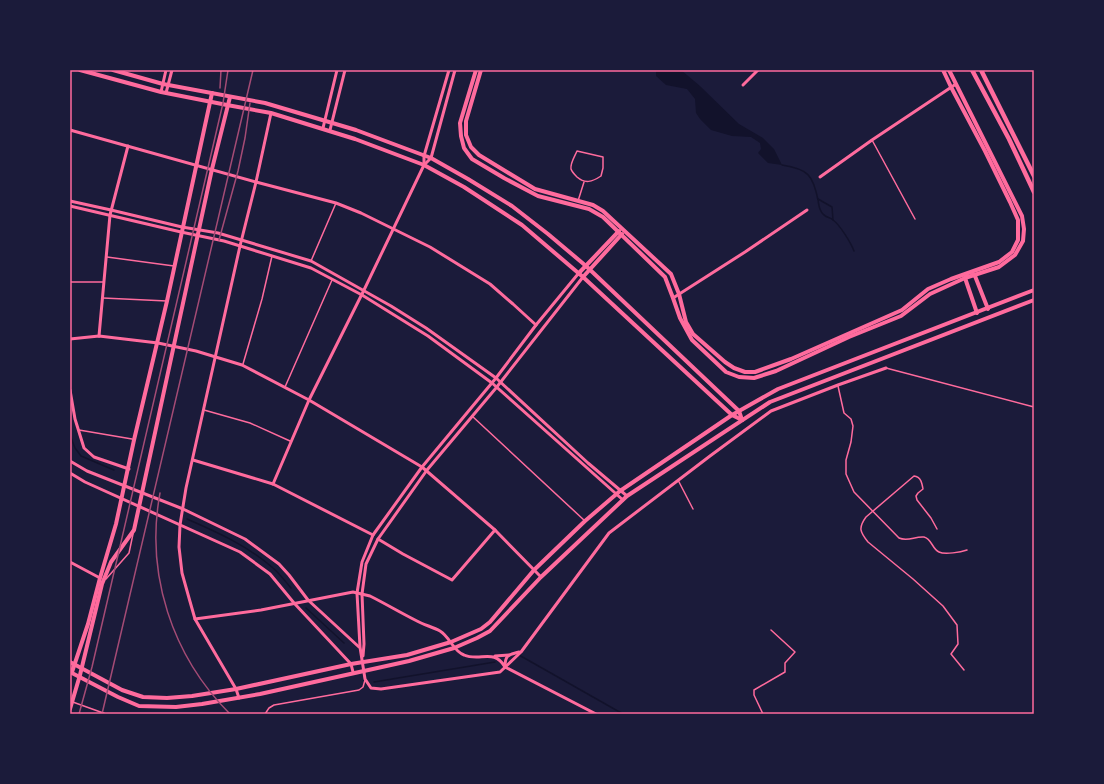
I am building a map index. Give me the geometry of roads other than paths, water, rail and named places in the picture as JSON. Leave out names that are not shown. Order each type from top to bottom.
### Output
[{"type":"main road","points":[[972,70],[1009,140],[1034,192]]},
{"type":"main road","points":[[982,70],[1034,176]]},
{"type":"street","points":[[80,70],[161,92],[271,113],[330,130],[396,153],[424,165],[464,187],[522,225],[583,277],[732,415],[742,420]]},
{"type":"street","points":[[113,70],[163,84],[265,103],[356,130],[431,158],[512,206],[586,266],[739,411],[742,420]]},
{"type":"street","points":[[161,92],[166,70]]},
{"type":"street","points":[[166,93],[172,70]]},
{"type":"street","points":[[323,128],[337,70]]},
{"type":"street","points":[[330,130],[345,70]]},
{"type":"street","points":[[424,165],[424,156],[449,70]]},
{"type":"street","points":[[273,484],[290,441],[309,400],[362,295],[424,165],[431,158],[455,70]]},
{"type":"street","points":[[476,70],[460,123],[464,148],[472,159],[538,196],[589,209],[602,217],[665,277],[674,298],[680,318],[692,340],[726,372],[739,377],[754,378],[776,371],[849,337],[901,316],[930,294],[965,278],[999,267],[1015,255],[1023,241],[1024,229],[1022,216],[950,70]]},
{"type":"street","points":[[481,70],[466,121],[466,135],[471,147],[479,156],[535,189],[593,205],[603,211],[671,274],[679,294],[686,322],[693,334],[725,362],[734,368],[745,372],[755,372],[791,359],[902,310],[928,289],[999,262],[1012,252],[1018,240],[1018,220],[988,157],[943,70]]},
{"type":"street","points":[[743,85],[758,70]]},
{"type":"street","points":[[820,177],[956,84]]},
{"type":"street","points":[[212,93],[182,227],[168,301],[134,440],[116,524],[88,624],[71,672],[118,697],[139,706],[183,706],[239,698],[409,661],[454,648],[477,638],[490,631],[541,577],[627,496],[770,402],[1034,300]]},
{"type":"street","points":[[70,709],[80,675],[102,584],[111,562],[134,530],[212,169],[230,97]]},
{"type":"street","points":[[239,698],[236,689],[195,619],[182,573],[179,548],[180,524],[186,488],[215,356],[271,113]]},
{"type":"street","points":[[70,130],[336,203],[361,213],[430,246],[490,284],[536,325]]},
{"type":"street","points":[[99,336],[110,215],[128,146]]},
{"type":"street","points":[[70,201],[182,227],[226,235],[311,262],[364,290],[426,328],[496,378],[627,496]]},
{"type":"street","points":[[70,206],[224,241],[311,268],[362,295],[428,336],[492,383],[623,500]]},
{"type":"street","points":[[674,298],[807,210]]},
{"type":"street","points":[[362,662],[364,644],[362,594],[366,564],[378,539],[427,470],[500,383],[619,233],[621,227]]},
{"type":"street","points":[[626,231],[619,233],[578,274],[536,325],[492,383],[422,467],[373,535],[362,562],[357,593],[360,647],[363,670],[365,678],[371,688],[381,689],[500,672],[521,652],[610,533],[771,411],[886,368]]},
{"type":"street","points":[[224,241],[226,235]]},
{"type":"street","points":[[969,273],[975,276],[988,309]]},
{"type":"street","points":[[965,278],[969,273]]},
{"type":"street","points":[[965,278],[977,312]]},
{"type":"street","points":[[70,662],[122,690],[143,697],[167,698],[192,696],[236,689],[351,664],[407,655],[451,642],[481,629],[490,622],[534,570],[585,521],[620,491],[732,415],[778,389],[1034,290]]},
{"type":"street","points":[[70,339],[99,336],[158,343],[215,356],[242,365],[286,387],[427,470],[495,530],[541,577]]},
{"type":"street","points":[[70,390],[75,419],[84,448],[94,457],[129,469]]},
{"type":"street","points":[[193,460],[273,484],[373,535]]},
{"type":"street","points":[[70,461],[87,471],[124,487],[183,509],[245,539],[273,560],[289,575],[308,600],[360,647]]},
{"type":"street","points":[[70,473],[122,499],[240,552],[270,574],[294,603],[351,664],[353,672]]},
{"type":"street","points":[[378,539],[452,580],[495,530]]},
{"type":"street","points":[[70,562],[100,578]]},
{"type":"street","points":[[195,619],[261,610],[308,600],[357,593],[370,596],[441,632],[451,642],[454,648],[466,656],[509,655],[521,652]]},
{"type":"street","points":[[505,667],[505,659],[509,655]]},
{"type":"street","points":[[492,656],[501,661],[505,667],[596,714]]},
{"type":"lane","points":[[872,140],[915,219]]},
{"type":"lane","points":[[577,151],[603,157],[601,176],[591,182],[584,182],[571,170],[571,164],[577,151]]},
{"type":"lane","points":[[578,201],[584,182]]},
{"type":"lane","points":[[311,262],[336,203]]},
{"type":"lane","points":[[242,365],[262,299],[272,256]]},
{"type":"lane","points":[[107,257],[174,266]]},
{"type":"lane","points":[[286,387],[332,280]]},
{"type":"lane","points":[[70,282],[104,282]]},
{"type":"lane","points":[[103,298],[168,301]]},
{"type":"lane","points":[[886,368],[1034,407]]},
{"type":"lane","points":[[838,385],[844,413],[851,419],[853,426],[851,442],[846,460],[846,474],[854,492],[874,510],[900,538],[904,540],[924,537],[929,540],[935,549],[940,553],[967,550]]},
{"type":"lane","points":[[204,410],[250,423],[290,441]]},
{"type":"lane","points":[[472,416],[585,521]]},
{"type":"lane","points":[[78,430],[134,440]]},
{"type":"lane","points":[[936,529],[931,518],[917,500],[916,496],[923,489],[922,482],[916,476],[911,478],[874,510],[861,523],[860,530],[868,542],[943,606],[958,625],[958,644],[951,654],[964,670]]},
{"type":"lane","points":[[678,480],[693,509]]},
{"type":"lane","points":[[102,584],[129,553],[134,530]]},
{"type":"lane","points":[[763,714],[754,694],[754,690],[785,672],[785,663],[795,652],[771,630]]},
{"type":"lane","points":[[265,714],[269,708],[282,703],[357,691],[363,687],[365,678]]},
{"type":"lane","points":[[70,701],[106,714]]},
{"type":"waterway","points":[[782,165],[798,169],[808,175],[814,185],[819,208],[824,215],[836,222],[848,239],[854,251]]},
{"type":"waterway","points":[[818,199],[832,207],[833,220]]},
{"type":"waterway","points":[[70,435],[75,448],[81,456],[114,470]]},
{"type":"waterway","points":[[187,519],[221,534],[243,546],[275,570],[291,588]]},
{"type":"waterway","points":[[306,608],[344,643]]},
{"type":"waterway","points":[[519,655],[623,714]]},
{"type":"waterway","points":[[374,682],[495,662]]},
{"type":"railway","points":[[220,88],[221,70]]},
{"type":"railway","points":[[79,714],[92,667],[223,103],[228,70]]},
{"type":"railway","points":[[102,714],[253,70]]},
{"type":"railway","points":[[219,240],[238,171],[250,103]]},
{"type":"railway","points":[[160,493],[156,523],[156,554],[160,583],[168,612],[178,640],[192,666],[210,691],[230,714]]}]
